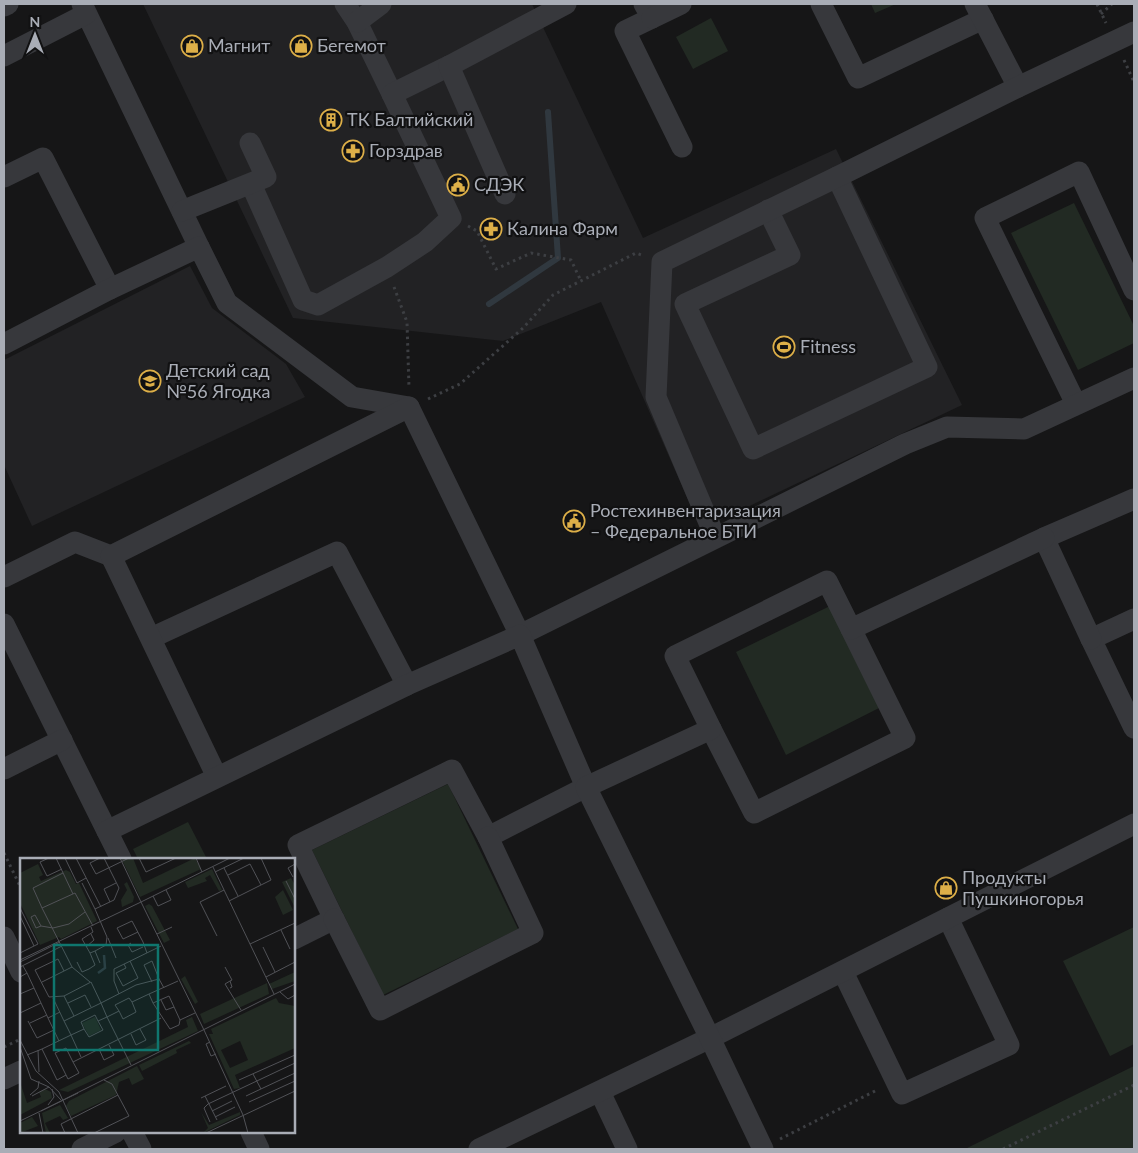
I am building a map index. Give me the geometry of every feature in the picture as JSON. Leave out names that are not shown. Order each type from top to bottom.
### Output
[{"type":"lane","points":[[4,6],[8,4]]},
{"type":"lane","points":[[250,184],[303,300],[318,305],[387,267],[426,242],[452,218],[357,22],[345,4]]},
{"type":"lane","points":[[357,22],[381,4]]},
{"type":"lane","points":[[392,94],[566,4]]},
{"type":"lane","points":[[681,4],[648,11],[626,31],[682,147]]},
{"type":"lane","points":[[821,4],[858,78],[979,11],[1018,86]]},
{"type":"lane","points":[[4,56],[84,9],[227,303],[352,397],[409,406]]},
{"type":"lane","points":[[714,538],[656,397],[662,262],[1018,86],[1134,32]]},
{"type":"lane","points":[[449,66],[505,194]]},
{"type":"lane","points":[[182,212],[266,176],[250,143]]},
{"type":"lane","points":[[4,177],[43,158],[110,289]]},
{"type":"lane","points":[[1076,404],[985,218],[1079,172],[1134,290]]},
{"type":"lane","points":[[768,210],[790,255],[685,304],[754,449],[927,367],[837,177]]},
{"type":"lane","points":[[4,344],[110,289],[199,247]]},
{"type":"lane","points":[[107,831],[407,685],[520,635],[904,444],[947,427],[1024,429],[1134,378]]},
{"type":"lane","points":[[111,556],[409,406]]},
{"type":"lane","points":[[409,406],[520,635],[586,787],[710,1038],[762,1149]]},
{"type":"lane","points":[[851,629],[1044,538],[1134,499]]},
{"type":"lane","points":[[1044,538],[1134,728]]},
{"type":"lane","points":[[4,577],[75,542],[111,556],[217,777]]},
{"type":"lane","points":[[151,638],[337,552],[407,685]]},
{"type":"lane","points":[[827,582],[905,738],[754,813],[711,729],[675,656],[827,582]]},
{"type":"lane","points":[[1091,639],[1134,619]]},
{"type":"lane","points":[[4,624],[120,858]]},
{"type":"lane","points":[[488,837],[586,787],[711,729]]},
{"type":"lane","points":[[4,769],[62,740]]},
{"type":"lane","points":[[452,770],[488,837],[533,933],[380,1010],[334,919],[298,845],[452,770]]},
{"type":"lane","points":[[489,1147],[842,972],[1134,824]]},
{"type":"lane","points":[[842,972],[902,1094],[1009,1044],[948,918]]},
{"type":"lane","points":[[295,938],[334,919]]},
{"type":"lane","points":[[4,938],[20,970]]},
{"type":"lane","points":[[4,1079],[20,1071]]},
{"type":"lane","points":[[600,1092],[627,1149]]},
{"type":"lane","points":[[82,1149],[114,1133]]},
{"type":"lane","points":[[133,1133],[141,1149]]},
{"type":"lane","points":[[251,1133],[259,1149]]},
{"type":"path","points":[[1101,14],[1112,4]]},
{"type":"path","points":[[452,218],[477,231],[496,269],[531,253],[571,260],[581,281]]},
{"type":"path","points":[[409,406],[460,384],[523,328],[553,295],[636,253],[662,262]]},
{"type":"path","points":[[387,267],[407,322],[408,370]]},
{"type":"path","points":[[4,853],[20,886]]},
{"type":"path","points":[[4,1047],[20,1039]]},
{"type":"path","points":[[762,1149],[896,1081]]},
{"type":"path","points":[[1003,1149],[1134,1086]]},
{"type":"shaded area","points":[[143,4],[532,4],[643,238],[836,149],[962,405],[701,529],[601,302],[503,341],[293,318]]},
{"type":"shaded area","points":[[871,4],[896,4],[875,13]]},
{"type":"shaded area","points":[[711,18],[728,51],[693,69],[676,37]]},
{"type":"shaded area","points":[[1074,203],[1134,326],[1134,343],[1078,370],[1011,233]]},
{"type":"shaded area","name":"Детский сад №56 Ягодка","points":[[190,266],[212,308],[286,364],[305,397],[32,526],[4,465],[4,360]]},
{"type":"shaded area","points":[[830,606],[881,707],[786,755],[736,652]]},
{"type":"shaded area","points":[[448,784],[518,929],[383,995],[312,850]]},
{"type":"shaded area","points":[[188,822],[206,858],[138,858],[133,849]]},
{"type":"shaded area","points":[[1134,927],[1134,1044],[1110,1056],[1063,961]]},
{"type":"shaded area","points":[[1134,1066],[1134,1149],[965,1149]]},
{"type":"waterway","points":[[489,304],[558,258],[548,112]]},
{"type":"place","name":"Магнит","points":[[192,46]]},
{"type":"place","name":"Бегемот","points":[[301,46]]},
{"type":"place","name":"ТК Балтийский","points":[[331,120]]},
{"type":"place","name":"Горздрав","points":[[353,151]]},
{"type":"place","name":"СДЭК","points":[[458,185]]},
{"type":"place","name":"Калина Фарм","points":[[491,229]]},
{"type":"place","name":"Fitness","points":[[784,347]]},
{"type":"place","name":"Детский сад №56 Ягодка","points":[[150,381]]},
{"type":"place","name":"Ростехинвентаризация – Федеральное БТИ","points":[[574,521]]},
{"type":"place","name":"Продукты Пушкиногорья","points":[[946,888]]}]
